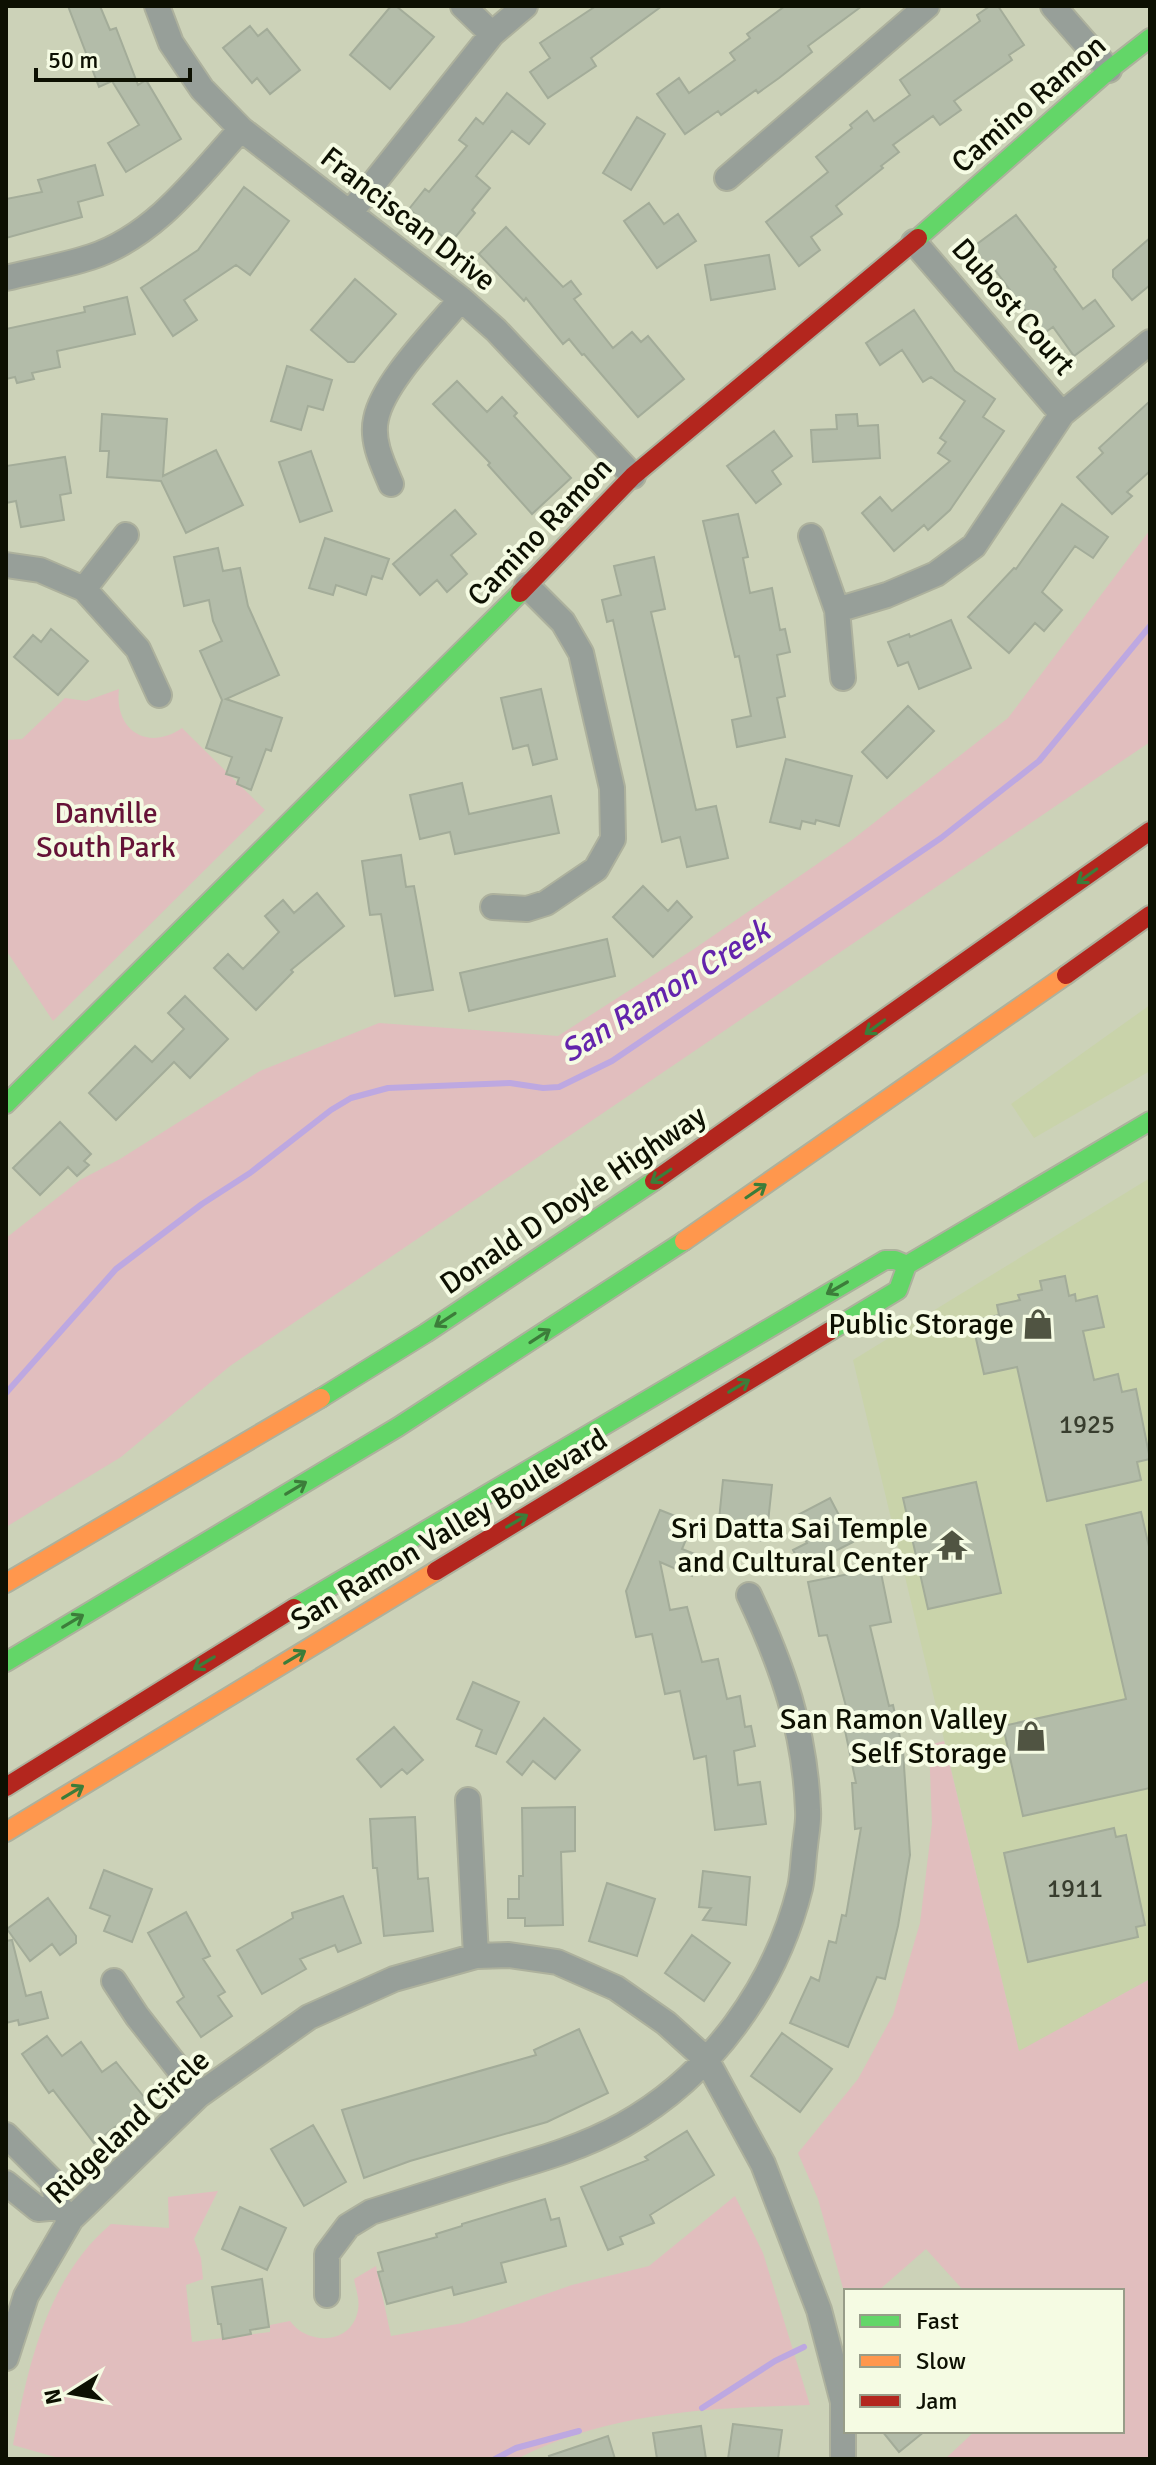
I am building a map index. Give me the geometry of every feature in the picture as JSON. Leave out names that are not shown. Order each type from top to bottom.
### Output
[{"type":"main road","name":"Camino Ramon","points":[[6,1104],[527,586],[633,476],[914,242],[1109,70],[1150,38]]},
{"type":"main road","name":"Donald D Doyle Highway","points":[[6,1583],[383,1359],[568,1239],[840,1052],[1150,831]]},
{"type":"main road","points":[[6,1662],[454,1392],[770,1182],[1150,915]]},
{"type":"main road","name":"San Ramon Valley Boulevard","points":[[6,1832],[898,1290],[907,1265],[1150,1121]]},
{"type":"main road","name":"San Ramon Valley Boulevard","points":[[6,1787],[307,1600],[885,1260],[907,1265]]},
{"type":"street","name":"Franciscan Drive","points":[[157,6],[171,43],[202,89],[241,129],[461,299],[496,330],[633,476]]},
{"type":"street","points":[[463,6],[492,34]]},
{"type":"street","points":[[350,213],[492,34],[525,6]]},
{"type":"street","points":[[727,178],[927,6]]},
{"type":"street","points":[[1053,6],[1109,70]]},
{"type":"street","points":[[6,278],[93,256],[139,234],[181,196],[241,129]]},
{"type":"street","name":"Dubost Court","points":[[914,242],[1062,414]]},
{"type":"street","points":[[391,484],[379,454],[375,421],[387,390],[461,299]]},
{"type":"street","name":"Dubost Court","points":[[837,610],[887,595],[936,574],[974,546],[1062,414],[1150,342]]},
{"type":"street","points":[[84,589],[126,535]]},
{"type":"street","points":[[811,536],[837,610],[843,678]]},
{"type":"street","points":[[6,565],[40,570],[84,589],[138,649],[159,695]]},
{"type":"street","points":[[493,907],[527,909],[546,903],[596,869],[613,839],[612,788],[581,653],[563,622],[527,586]]},
{"type":"street","points":[[327,2295],[327,2254],[348,2226],[371,2212],[577,2147],[624,2124],[668,2095],[706,2059],[744,2014],[780,1950],[801,1887],[808,1812],[802,1750],[786,1684],[775,1650],[749,1595]]},
{"type":"street","points":[[468,1800],[476,1956]]},
{"type":"street","name":"Ridgeland Circle","points":[[6,2358],[26,2296],[65,2213],[199,2095],[309,2017],[394,1979],[476,1956],[509,1955],[557,1962],[616,1988],[666,2023],[706,2059],[763,2164],[819,2310],[843,2402],[843,2459]]},
{"type":"street","points":[[114,1981],[137,2016],[199,2095]]},
{"type":"street","points":[[6,2135],[52,2181],[65,2213]]},
{"type":"street","points":[[6,2183],[38,2209],[65,2213]]},
{"type":"shaded area","points":[[1150,1005],[1150,1071],[1034,1138],[1011,1104]]},
{"type":"shaded area","points":[[1150,1178],[1150,1979],[1019,2052],[853,1360]]},
{"type":"green space","points":[[1150,530],[1150,742],[230,1366],[121,1457],[6,1527],[6,1238],[80,1180],[120,1159],[260,1071],[379,1023],[558,1036],[694,949],[852,840],[1008,718]]},
{"type":"green space","name":"Danville South Park","points":[[119,689],[122,716],[136,733],[157,738],[182,728],[265,810],[53,1021],[6,950],[6,740],[22,739],[65,698],[86,701]]},
{"type":"green space","points":[[944,1741],[1019,2051],[1150,1979],[1150,2459],[945,2459],[973,2433],[1124,2433],[1124,2289],[962,2289],[926,2249],[880,2289],[844,2289],[844,2292],[818,2199],[798,2153],[858,2079],[893,2015],[920,1923],[932,1824],[929,1745]]},
{"type":"green space","points":[[218,2191],[194,2239],[201,2258],[203,2279],[186,2285],[192,2342],[270,2332],[270,2325],[290,2321],[307,2335],[328,2338],[339,2335],[354,2322],[358,2310],[354,2279],[376,2266],[391,2336],[463,2323],[572,2285],[649,2266],[735,2196],[763,2253],[810,2405],[697,2411],[623,2422],[552,2443],[517,2459],[62,2459],[13,2445],[26,2385],[44,2325],[71,2270],[89,2246],[111,2224],[169,2228],[168,2197]]},
{"type":"building","points":[[68,6],[100,6],[110,30],[116,28],[138,85],[146,80],[181,139],[126,172],[108,143],[139,125],[112,81],[99,87]]},
{"type":"building","points":[[391,6],[396,6],[434,37],[390,89],[350,55]]},
{"type":"building","points":[[596,6],[662,6],[591,58],[596,66],[548,98],[530,72],[550,58],[540,43]]},
{"type":"building","points":[[785,6],[862,6],[808,46],[812,52],[779,78],[721,115],[718,111],[685,134],[657,94],[679,78],[689,93],[735,60],[730,53],[750,38],[747,34]]},
{"type":"building","points":[[990,6],[998,6],[1024,45],[1009,55],[1012,60],[954,101],[961,110],[940,125],[933,116],[893,145],[899,152],[836,206],[842,214],[811,237],[820,250],[799,266],[766,222],[828,172],[816,157],[852,128],[850,125],[867,111],[874,121],[910,95],[900,80],[980,21],[977,15]]},
{"type":"building","points":[[250,26],[258,36],[267,29],[300,70],[270,94],[257,78],[252,83],[223,48]]},
{"type":"building","points":[[507,93],[545,124],[529,144],[512,131],[476,176],[490,188],[453,240],[447,240],[409,209],[425,189],[429,192],[467,146],[459,140],[476,118],[483,124]]},
{"type":"building","points":[[637,117],[665,134],[631,190],[603,173]]},
{"type":"building","points":[[95,165],[103,195],[78,202],[82,217],[6,238],[6,199],[42,192],[38,180]]},
{"type":"building","points":[[244,187],[289,221],[250,275],[236,265],[184,300],[197,320],[173,336],[141,288],[198,250]]},
{"type":"building","points":[[649,203],[664,224],[678,214],[696,241],[657,268],[624,221]]},
{"type":"building","points":[[1016,215],[1083,309],[1095,300],[1114,326],[1074,356],[1053,327],[1043,334],[989,262],[986,264],[973,247]]},
{"type":"building","points":[[506,227],[563,287],[571,281],[581,294],[574,299],[613,348],[632,332],[641,342],[648,336],[684,379],[638,417],[584,354],[569,339],[563,344],[526,298],[524,301],[479,254]]},
{"type":"building","points":[[1150,238],[1150,285],[1132,300],[1113,277],[1113,270]]},
{"type":"building","points":[[769,255],[775,289],[711,300],[705,265]]},
{"type":"building","points":[[355,279],[396,314],[354,362],[348,362],[311,330]]},
{"type":"building","points":[[127,297],[135,334],[57,351],[60,367],[32,373],[34,379],[17,383],[15,377],[6,379],[6,329],[85,312],[84,307]]},
{"type":"building","points":[[914,310],[955,371],[995,399],[983,417],[1004,431],[950,510],[928,530],[924,525],[894,551],[862,513],[880,497],[892,511],[950,461],[938,453],[946,442],[940,438],[965,401],[931,377],[923,382],[902,350],[880,365],[866,343]]},
{"type":"building","points":[[287,366],[332,380],[323,410],[308,406],[301,430],[271,421]]},
{"type":"building","points":[[457,381],[487,412],[502,397],[517,413],[514,416],[571,478],[532,514],[488,465],[490,463],[433,404]]},
{"type":"building","points":[[1150,401],[1150,471],[1127,492],[1132,496],[1112,514],[1077,477],[1103,453],[1099,448]]},
{"type":"building","points":[[102,414],[167,419],[163,476],[216,450],[243,505],[186,533],[161,481],[107,477],[109,451],[100,451]]},
{"type":"building","points":[[857,414],[858,426],[878,425],[880,458],[813,462],[811,430],[837,429],[836,415]]},
{"type":"building","points":[[774,431],[792,456],[772,471],[781,484],[756,503],[727,466]]},
{"type":"building","points":[[311,451],[332,511],[300,522],[279,462]]},
{"type":"building","points":[[65,457],[71,493],[60,495],[64,520],[21,527],[16,501],[6,503],[6,466]]},
{"type":"building","points":[[1062,504],[1108,537],[1093,558],[1075,546],[1042,592],[1062,610],[1044,631],[1035,623],[1009,653],[968,617],[1016,569]]},
{"type":"building","points":[[455,510],[476,534],[451,555],[467,574],[447,592],[437,580],[420,595],[393,564]]},
{"type":"building","points":[[738,514],[748,557],[743,558],[750,593],[772,588],[780,630],[785,629],[790,652],[777,655],[785,696],[777,698],[785,737],[737,747],[732,720],[751,716],[739,656],[735,657],[703,521]]},
{"type":"building","points":[[325,538],[389,559],[382,579],[372,576],[366,595],[336,585],[333,595],[309,588]]},
{"type":"building","points":[[218,548],[223,571],[240,568],[248,606],[279,675],[226,699],[282,718],[271,751],[266,749],[251,790],[237,784],[239,778],[226,774],[232,757],[206,748],[222,700],[200,651],[222,641],[213,621],[209,600],[184,606],[174,557]]},
{"type":"building","points":[[654,557],[665,609],[651,612],[696,810],[716,806],[728,858],[687,867],[680,837],[662,842],[613,620],[607,622],[602,600],[621,595],[614,566]]},
{"type":"building","points":[[951,620],[971,668],[919,689],[908,662],[898,666],[888,642],[909,634],[910,637]]},
{"type":"building","points":[[51,629],[88,661],[58,695],[14,657],[33,635],[41,642]]},
{"type":"building","points":[[541,689],[557,759],[533,765],[528,745],[513,749],[501,698]]},
{"type":"building","points":[[908,706],[934,731],[887,778],[862,752]]},
{"type":"building","points":[[786,759],[852,776],[839,826],[816,820],[815,824],[802,821],[800,829],[770,822]]},
{"type":"building","points":[[462,783],[469,814],[551,796],[559,833],[455,854],[450,832],[420,839],[410,795]]},
{"type":"building","points":[[401,855],[406,887],[414,886],[433,990],[395,996],[381,914],[370,915],[362,861]]},
{"type":"building","points":[[643,886],[668,911],[677,901],[692,917],[653,957],[613,917]]},
{"type":"building","points":[[317,893],[344,926],[291,970],[293,972],[256,1010],[214,968],[228,954],[243,969],[279,932],[265,916],[283,900],[294,913]]},
{"type":"building","points":[[607,939],[615,976],[469,1011],[460,973]]},
{"type":"building","points":[[185,996],[228,1039],[190,1078],[174,1062],[116,1120],[89,1093],[135,1046],[152,1062],[184,1029],[168,1013]]},
{"type":"building","points":[[60,1122],[91,1154],[84,1161],[89,1165],[77,1176],[68,1167],[40,1195],[13,1168]]},
{"type":"building","points":[[1065,1276],[1069,1296],[1075,1294],[1076,1301],[1097,1296],[1104,1327],[1083,1331],[1094,1380],[1118,1374],[1122,1392],[1136,1389],[1150,1459],[1137,1462],[1141,1480],[1047,1501],[1017,1367],[984,1374],[972,1321],[999,1315],[997,1305],[1020,1300],[1018,1295],[1042,1290],[1040,1281]]},
{"type":"building","points":[[723,1480],[772,1485],[766,1541],[745,1539],[746,1523],[719,1520]]},
{"type":"building","name":"Sri Datta Sai Temple and Cultural Center","points":[[976,1482],[1001,1593],[928,1609],[903,1498]]},
{"type":"building","points":[[830,1498],[853,1542],[802,1568],[793,1550],[807,1543],[794,1517]]},
{"type":"building","points":[[660,1510],[693,1523],[682,1549],[700,1556],[692,1576],[660,1562],[670,1610],[687,1607],[702,1662],[718,1659],[727,1699],[740,1696],[745,1727],[751,1726],[755,1746],[734,1751],[738,1785],[760,1782],[766,1824],[715,1830],[706,1756],[694,1759],[680,1691],[665,1694],[652,1634],[636,1637],[626,1591]]},
{"type":"building","points":[[1141,1512],[1150,1551],[1150,1788],[1023,1816],[1003,1726],[1126,1699],[1086,1525]]},
{"type":"building","points":[[880,1568],[891,1622],[870,1626],[903,1751],[910,1855],[885,1979],[877,1977],[848,2047],[790,2023],[811,1977],[819,1981],[829,1941],[836,1943],[842,1915],[846,1916],[861,1828],[855,1829],[852,1783],[856,1783],[842,1716],[848,1714],[827,1635],[819,1636],[808,1582]]},
{"type":"building","points":[[473,1682],[519,1702],[496,1754],[476,1746],[482,1730],[457,1719]]},
{"type":"building","points":[[544,1718],[580,1750],[555,1779],[533,1761],[522,1775],[507,1762]]},
{"type":"building","points":[[394,1727],[423,1760],[407,1774],[402,1769],[381,1787],[357,1759]]},
{"type":"building","points":[[575,1807],[575,1851],[561,1852],[563,1925],[525,1926],[525,1918],[508,1918],[508,1899],[519,1899],[519,1876],[523,1876],[522,1808]]},
{"type":"building","points":[[415,1817],[418,1879],[428,1878],[433,1931],[384,1936],[377,1868],[373,1868],[370,1819]]},
{"type":"building","points":[[1114,1828],[1116,1837],[1126,1835],[1145,1925],[1136,1927],[1138,1937],[1028,1962],[1004,1853]]},
{"type":"building","points":[[104,1870],[152,1889],[132,1942],[104,1931],[110,1916],[90,1908]]},
{"type":"building","points":[[703,1871],[750,1877],[746,1925],[703,1920],[711,1908],[699,1907]]},
{"type":"building","points":[[607,1883],[655,1899],[637,1956],[589,1941]]},
{"type":"building","points":[[343,1896],[361,1943],[338,1952],[335,1945],[300,1959],[306,1969],[262,1994],[237,1950],[293,1918],[292,1913]]},
{"type":"building","points":[[48,1898],[76,1936],[76,1943],[60,1955],[52,1944],[30,1961],[7,1929]]},
{"type":"building","points":[[186,1912],[210,1956],[203,1959],[225,1992],[218,1996],[232,2016],[201,2037],[177,2002],[184,1997],[148,1933]]},
{"type":"building","points":[[692,1935],[730,1963],[704,2001],[665,1973]]},
{"type":"building","points":[[12,1940],[26,1996],[41,1992],[48,2018],[19,2025],[18,2020],[6,2023],[6,1941]]},
{"type":"building","points":[[579,2029],[608,2093],[547,2122],[410,2161],[364,2178],[342,2110],[536,2055],[534,2050]]},
{"type":"building","points":[[782,2033],[832,2069],[800,2112],[751,2076]]},
{"type":"building","points":[[47,2036],[62,2056],[81,2042],[102,2072],[116,2062],[148,2102],[94,2143],[53,2090],[49,2093],[22,2054]]},
{"type":"building","points":[[313,2125],[346,2182],[304,2206],[271,2149]]},
{"type":"building","points":[[687,2131],[714,2175],[650,2215],[654,2223],[620,2237],[623,2244],[608,2250],[581,2187],[648,2160],[645,2157]]},
{"type":"building","points":[[545,2199],[551,2220],[559,2218],[566,2246],[501,2263],[506,2282],[454,2295],[452,2287],[387,2304],[378,2272],[383,2271],[378,2253],[437,2237],[436,2234],[462,2224]]},
{"type":"building","points":[[240,2207],[286,2228],[267,2270],[222,2249]]},
{"type":"building","points":[[262,2279],[269,2327],[223,2339],[212,2287]]},
{"type":"building","points":[[733,2424],[782,2430],[778,2459],[728,2459]]},
{"type":"building","points":[[701,2426],[706,2459],[657,2459],[653,2433]]},
{"type":"building","points":[[884,2433],[923,2433],[899,2452]]},
{"type":"building","points":[[608,2436],[615,2459],[550,2459],[549,2456]]},
{"type":"waterway","name":"San Ramon Creek","points":[[6,1393],[116,1269],[351,1098],[388,1088],[510,1083],[559,1087],[612,1061],[941,838],[1039,761],[1150,626]]},
{"type":"waterway","points":[[702,2408],[775,2361],[804,2347]]},
{"type":"waterway","points":[[495,2459],[516,2448],[579,2431]]},
{"type":"traffic: fast","points":[[918,238],[1109,70],[1150,38]]},
{"type":"traffic: fast","points":[[6,1104],[520,593]]},
{"type":"traffic: fast","points":[[830,1331],[898,1290],[907,1265],[1150,1121]]},
{"type":"traffic: fast","points":[[321,1398],[426,1333],[654,1181]]},
{"type":"traffic: fast","points":[[6,1662],[398,1427],[684,1241]]},
{"type":"traffic: fast","points":[[294,1608],[885,1260],[907,1265]]},
{"type":"traffic: slow","points":[[684,1241],[1066,975]]},
{"type":"traffic: slow","points":[[6,1583],[321,1398]]},
{"type":"traffic: slow","points":[[6,1832],[436,1571]]},
{"type":"traffic: jam","points":[[520,593],[633,476],[918,238]]},
{"type":"traffic: jam","points":[[654,1181],[1150,831]]},
{"type":"traffic: jam","points":[[1066,975],[1150,915]]},
{"type":"traffic: jam","points":[[436,1571],[830,1331]]},
{"type":"traffic: jam","points":[[6,1787],[294,1608]]},
{"type":"place","name":"Public Storage","points":[[1038,1324]]},
{"type":"place","name":"Sri Datta Sai Temple and Cultural Center","points":[[952,1545]]},
{"type":"place","name":"San Ramon Valley Self Storage","points":[[1031,1736]]}]
